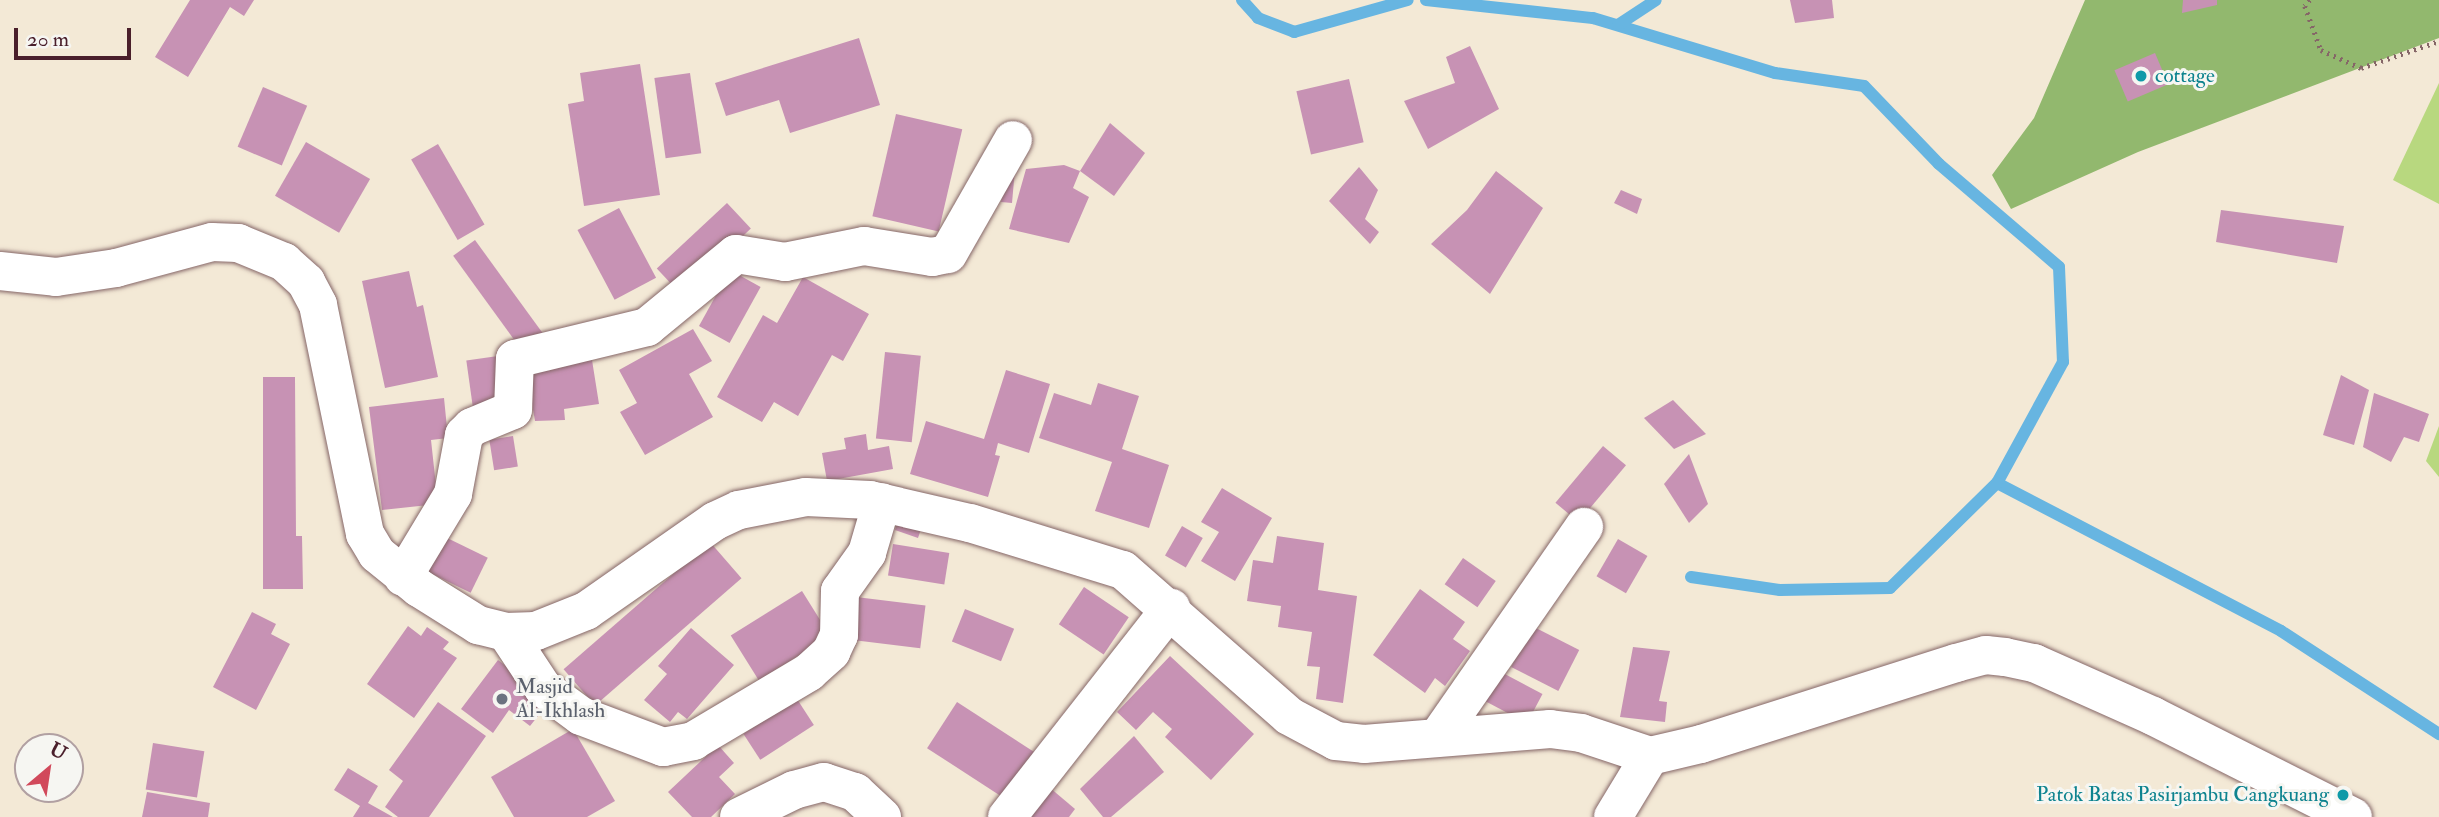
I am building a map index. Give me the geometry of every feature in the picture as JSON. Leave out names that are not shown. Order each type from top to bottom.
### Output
[{"type":"street","points":[[404,577],[453,494],[464,435],[472,427],[513,411],[515,359],[647,327],[736,254],[785,262],[864,246],[932,257],[948,254],[1013,140]]},
{"type":"street","points":[[0,271],[56,277],[116,268],[212,242],[238,243],[284,262],[306,282],[318,305],[365,534],[377,554],[404,577],[478,625],[506,632],[536,631],[586,611],[715,521],[739,510],[806,497],[882,502],[1106,562],[1171,608],[1289,716],[1315,733],[1364,744],[1549,729],[1581,733],[1650,756],[1701,744],[1956,663],[2005,657],[2034,663],[2153,716],[2342,815]]},
{"type":"street","points":[[506,632],[543,688],[581,716],[663,747],[693,741],[809,672],[831,652],[839,635],[840,591],[867,553],[882,502]]},
{"type":"street","points":[[1438,737],[1584,527]]},
{"type":"street","points":[[1007,817],[1171,608]]},
{"type":"street","points":[[1613,817],[1650,756]]},
{"type":"street","points":[[739,817],[794,790],[824,782],[855,792],[882,817]]},
{"type":"path","points":[[2310,0],[2305,6],[2320,50],[2361,68],[2439,41]]},
{"type":"green space","points":[[2085,0],[2439,0],[2439,38],[2138,152],[2011,209],[1992,175],[2034,118]]},
{"type":"green space","points":[[2439,83],[2439,204],[2393,180]]},
{"type":"green space","points":[[2439,426],[2439,477],[2426,461]]},
{"type":"building","points":[[190,0],[254,0],[244,16],[230,7],[188,77],[155,57]]},
{"type":"building","points":[[1790,0],[1832,0],[1834,18],[1795,23]]},
{"type":"building","name":"cottage","points":[[2183,0],[2217,0],[2217,5],[2182,13]]},
{"type":"building","points":[[859,38],[880,105],[790,133],[779,100],[726,116],[715,83]]},
{"type":"building","points":[[1470,46],[1499,109],[1428,149],[1404,101],[1455,83],[1446,57]]},
{"type":"building","name":"cottage","points":[[2155,53],[2168,84],[2128,101],[2114,70]]},
{"type":"building","points":[[640,64],[660,195],[584,206],[568,104],[584,101],[580,73]]},
{"type":"building","points":[[690,73],[701,153],[666,158],[654,78]]},
{"type":"building","points":[[1349,79],[1364,142],[1311,154],[1296,91]]},
{"type":"building","points":[[263,87],[307,106],[282,166],[238,147]]},
{"type":"building","points":[[896,114],[962,129],[939,232],[872,216]]},
{"type":"building","points":[[1110,123],[1145,153],[1114,196],[1080,171]]},
{"type":"building","points":[[306,142],[370,179],[339,233],[275,196]]},
{"type":"building","points":[[438,144],[484,225],[458,240],[411,160]]},
{"type":"building","points":[[1007,158],[1016,158],[1012,203],[1001,202]]},
{"type":"building","points":[[1064,165],[1080,171],[1073,188],[1089,197],[1069,243],[1009,229],[1026,169]]},
{"type":"building","points":[[1359,167],[1378,190],[1365,219],[1379,232],[1370,244],[1329,201]]},
{"type":"building","points":[[1496,171],[1543,208],[1490,294],[1431,244],[1467,210]]},
{"type":"building","points":[[1621,190],[1642,199],[1637,214],[1614,203]]},
{"type":"building","points":[[727,203],[751,229],[681,294],[657,268]]},
{"type":"building","points":[[619,208],[656,278],[615,300],[578,230]]},
{"type":"building","points":[[2221,210],[2344,226],[2337,263],[2216,242]]},
{"type":"building","points":[[475,240],[543,333],[521,349],[453,256]]},
{"type":"building","points":[[730,270],[761,287],[730,343],[699,326]]},
{"type":"building","points":[[409,271],[417,307],[423,305],[438,377],[385,388],[362,281]]},
{"type":"building","points":[[803,277],[869,314],[843,361],[832,355],[798,416],[774,402],[762,422],[717,397],[763,315],[777,323]]},
{"type":"building","points":[[693,329],[712,361],[689,374],[713,417],[645,455],[620,412],[637,403],[619,370]]},
{"type":"building","points":[[885,352],[921,356],[912,442],[876,439]]},
{"type":"building","points":[[498,356],[506,410],[474,415],[466,360]]},
{"type":"building","points":[[592,360],[599,404],[564,409],[565,420],[535,421],[526,368]]},
{"type":"building","points":[[1006,370],[1050,384],[1029,453],[998,443],[995,455],[1000,456],[988,497],[910,474],[926,421],[984,439]]},
{"type":"building","points":[[2341,375],[2369,390],[2354,445],[2323,435]]},
{"type":"building","points":[[263,377],[295,377],[296,536],[302,536],[303,589],[263,589]]},
{"type":"building","points":[[1098,383],[1139,396],[1122,449],[1169,465],[1149,528],[1095,511],[1112,462],[1039,438],[1054,393],[1091,405]]},
{"type":"building","points":[[2374,393],[2429,414],[2419,442],[2404,437],[2391,462],[2363,447]]},
{"type":"building","points":[[444,398],[448,438],[431,440],[438,504],[382,510],[369,407]]},
{"type":"building","points":[[1673,400],[1706,434],[1674,449],[1644,418]]},
{"type":"building","points":[[866,434],[868,450],[889,446],[893,469],[827,481],[822,453],[846,449],[844,438]]},
{"type":"building","points":[[513,436],[518,467],[494,470],[489,440]]},
{"type":"building","points":[[1603,446],[1626,465],[1578,522],[1555,503]]},
{"type":"building","points":[[1689,454],[1708,504],[1689,523],[1664,484]]},
{"type":"building","points":[[1222,488],[1272,518],[1235,581],[1201,561],[1219,532],[1201,522]]},
{"type":"building","points":[[902,511],[922,526],[918,538],[895,530]]},
{"type":"building","points":[[1182,526],[1203,538],[1186,567],[1165,555]]},
{"type":"building","points":[[441,535],[488,558],[471,593],[424,570]]},
{"type":"building","points":[[1277,536],[1324,543],[1318,590],[1357,596],[1343,703],[1316,699],[1320,667],[1307,666],[1312,632],[1278,627],[1281,606],[1247,601],[1253,560],[1273,563]]},
{"type":"building","points":[[1618,539],[1647,556],[1626,593],[1596,576]]},
{"type":"building","points":[[710,542],[741,578],[595,706],[564,669]]},
{"type":"building","points":[[893,544],[949,553],[944,585],[888,576]]},
{"type":"building","points":[[1463,558],[1496,581],[1477,607],[1445,584]]},
{"type":"building","points":[[1084,587],[1129,617],[1104,655],[1059,624]]},
{"type":"building","points":[[1420,589],[1465,622],[1453,639],[1470,651],[1445,686],[1435,678],[1425,693],[1373,655]]},
{"type":"building","points":[[802,591],[830,636],[759,680],[731,636]]},
{"type":"building","points":[[856,597],[925,606],[920,648],[851,640]]},
{"type":"building","points":[[965,609],[1014,629],[1001,661],[952,641]]},
{"type":"building","points":[[252,612],[276,624],[271,634],[290,644],[256,710],[213,687]]},
{"type":"building","points":[[408,626],[421,636],[427,627],[449,642],[443,649],[457,658],[414,718],[367,684]]},
{"type":"building","points":[[1532,626],[1579,650],[1558,691],[1511,667]]},
{"type":"building","points":[[691,628],[734,665],[687,719],[678,712],[670,722],[644,700],[667,674],[658,666]]},
{"type":"building","points":[[1633,647],[1670,651],[1659,701],[1667,702],[1665,722],[1620,717]]},
{"type":"building","points":[[1170,656],[1254,734],[1211,780],[1165,737],[1172,729],[1153,712],[1136,730],[1117,712]]},
{"type":"building","name":"Masjid Al-Ikhlash","points":[[498,660],[532,686],[546,706],[530,726],[509,710],[493,733],[461,709]]},
{"type":"building","points":[[1501,672],[1542,694],[1527,723],[1486,701]]},
{"type":"building","points":[[797,699],[814,725],[760,760],[743,734]]},
{"type":"building","points":[[438,702],[486,736],[429,817],[398,817],[385,807],[403,781],[389,770]]},
{"type":"building","points":[[957,702],[1034,752],[1004,798],[927,748]]},
{"type":"building","points":[[573,729],[615,801],[587,817],[514,817],[491,777]]},
{"type":"building","points":[[1134,736],[1164,772],[1111,817],[1103,817],[1080,789]]},
{"type":"building","points":[[153,743],[204,751],[197,798],[146,789]]},
{"type":"building","points":[[718,745],[734,763],[719,777],[735,794],[711,817],[692,817],[668,792]]},
{"type":"building","points":[[348,768],[378,786],[368,803],[393,817],[353,817],[360,806],[334,790]]},
{"type":"building","points":[[1049,787],[1075,809],[1069,817],[1024,817]]},
{"type":"building","points":[[147,792],[210,803],[208,817],[142,817]]},
{"type":"waterway","points":[[1242,0],[1258,18],[1294,32],[1408,0]]},
{"type":"waterway","points":[[1426,0],[1593,18],[1775,73],[1864,86],[1939,164],[2059,267],[2063,362],[1997,483],[2281,631],[2439,734]]},
{"type":"waterway","points":[[1618,25],[1656,0]]},
{"type":"waterway","points":[[1691,577],[1780,590],[1890,588],[1997,483]]},
{"type":"place","name":"cottage","points":[[2141,76]]},
{"type":"place","name":"Masjid Al-Ikhlash","points":[[502,699]]},
{"type":"place","name":"Patok Batas Pasirjambu Cangkuang","points":[[2343,795]]}]
